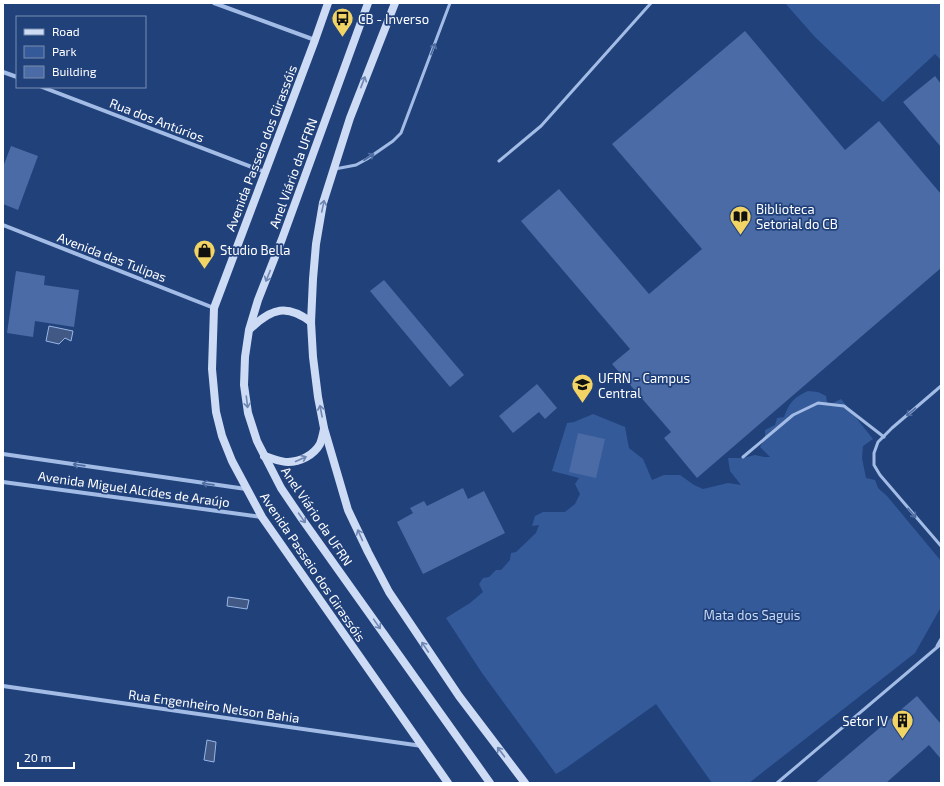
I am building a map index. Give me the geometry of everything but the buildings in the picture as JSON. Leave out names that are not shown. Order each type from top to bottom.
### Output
[{"type":"main road","name":"Avenida Passeio dos Girassóis","points":[[328,3],[214,308],[212,369],[216,412],[222,436],[232,461],[246,490],[262,517],[447,782]]},
{"type":"main road","name":"Anel Viário da UFRN","points":[[368,3],[282,239],[258,300],[249,330],[245,357],[244,385],[248,413],[257,441],[281,488],[490,783]]},
{"type":"main road","name":"Anel Viário da UFRN","points":[[395,3],[350,118],[323,203],[316,244],[311,322],[313,357],[318,397],[324,428],[348,510],[389,592],[459,696],[525,783]]},
{"type":"main road","points":[[249,330],[259,320],[268,314],[279,311],[288,310],[295,312],[311,322]]},
{"type":"main road","points":[[264,456],[278,461],[297,462],[313,452],[319,445],[324,428]]},
{"type":"street","points":[[214,3],[315,40]]},
{"type":"street","points":[[3,72],[16,78]]},
{"type":"street","name":"Rua dos Antúrios","points":[[45,88],[265,172]]},
{"type":"street","name":"Avenida das Tulipas","points":[[3,225],[214,308]]},
{"type":"street","name":"Avenida Miguel Alcídes de Araújo","points":[[3,454],[246,490]]},
{"type":"street","name":"Avenida Miguel Alcídes de Araújo","points":[[3,482],[262,517]]},
{"type":"street","name":"Rua Engenheiro Nelson Bahia","points":[[3,686],[423,746]]},
{"type":"lane","points":[[333,170],[356,166],[393,141],[401,132],[450,3]]},
{"type":"lane","points":[[499,161],[541,126],[651,3]]},
{"type":"lane","points":[[941,386],[892,428],[878,442],[874,453],[874,465],[880,475],[941,546]]},
{"type":"lane","points":[[743,458],[793,415],[818,403],[844,406],[884,436]]},
{"type":"lane","points":[[936,648],[941,639]]},
{"type":"lane","points":[[777,783],[941,644]]},
{"type":"green space","points":[[785,3],[941,3],[941,60],[935,54],[883,102],[815,37]]},
{"type":"green space","name":"Mata dos Saguis","points":[[808,391],[818,392],[826,396],[829,405],[841,399],[873,439],[863,446],[862,458],[866,478],[875,480],[878,488],[887,496],[941,561],[941,607],[915,653],[749,783],[712,783],[656,704],[556,774],[482,673],[446,618],[470,603],[483,592],[479,584],[483,578],[489,577],[496,570],[501,570],[510,560],[511,553],[516,552],[536,533],[539,525],[532,526],[535,516],[543,512],[565,512],[575,504],[580,494],[575,484],[579,478],[552,471],[567,423],[574,422],[593,414],[625,427],[629,448],[643,459],[652,480],[664,475],[680,475],[694,485],[703,489],[728,483],[741,485],[730,471],[728,458],[743,458],[755,455],[770,457],[760,447],[765,437],[765,430],[775,425],[777,418],[784,417],[793,401]]},
{"type":"shaded area","points":[[49,326],[73,331],[71,341],[65,338],[59,344],[46,341]]},
{"type":"shaded area","points":[[228,597],[249,600],[247,609],[227,606]]},
{"type":"shaded area","points":[[207,740],[216,742],[214,762],[204,760]]},
{"type":"place","name":"CB - Inverso","points":[[342,38]]},
{"type":"place","name":"Biblioteca Setorial do CB","points":[[740,236]]},
{"type":"place","name":"Studio Bella","points":[[205,270]]},
{"type":"place","name":"UFRN - Campus Central","points":[[583,404]]},
{"type":"place","name":"Setor IV","points":[[903,740]]}]
